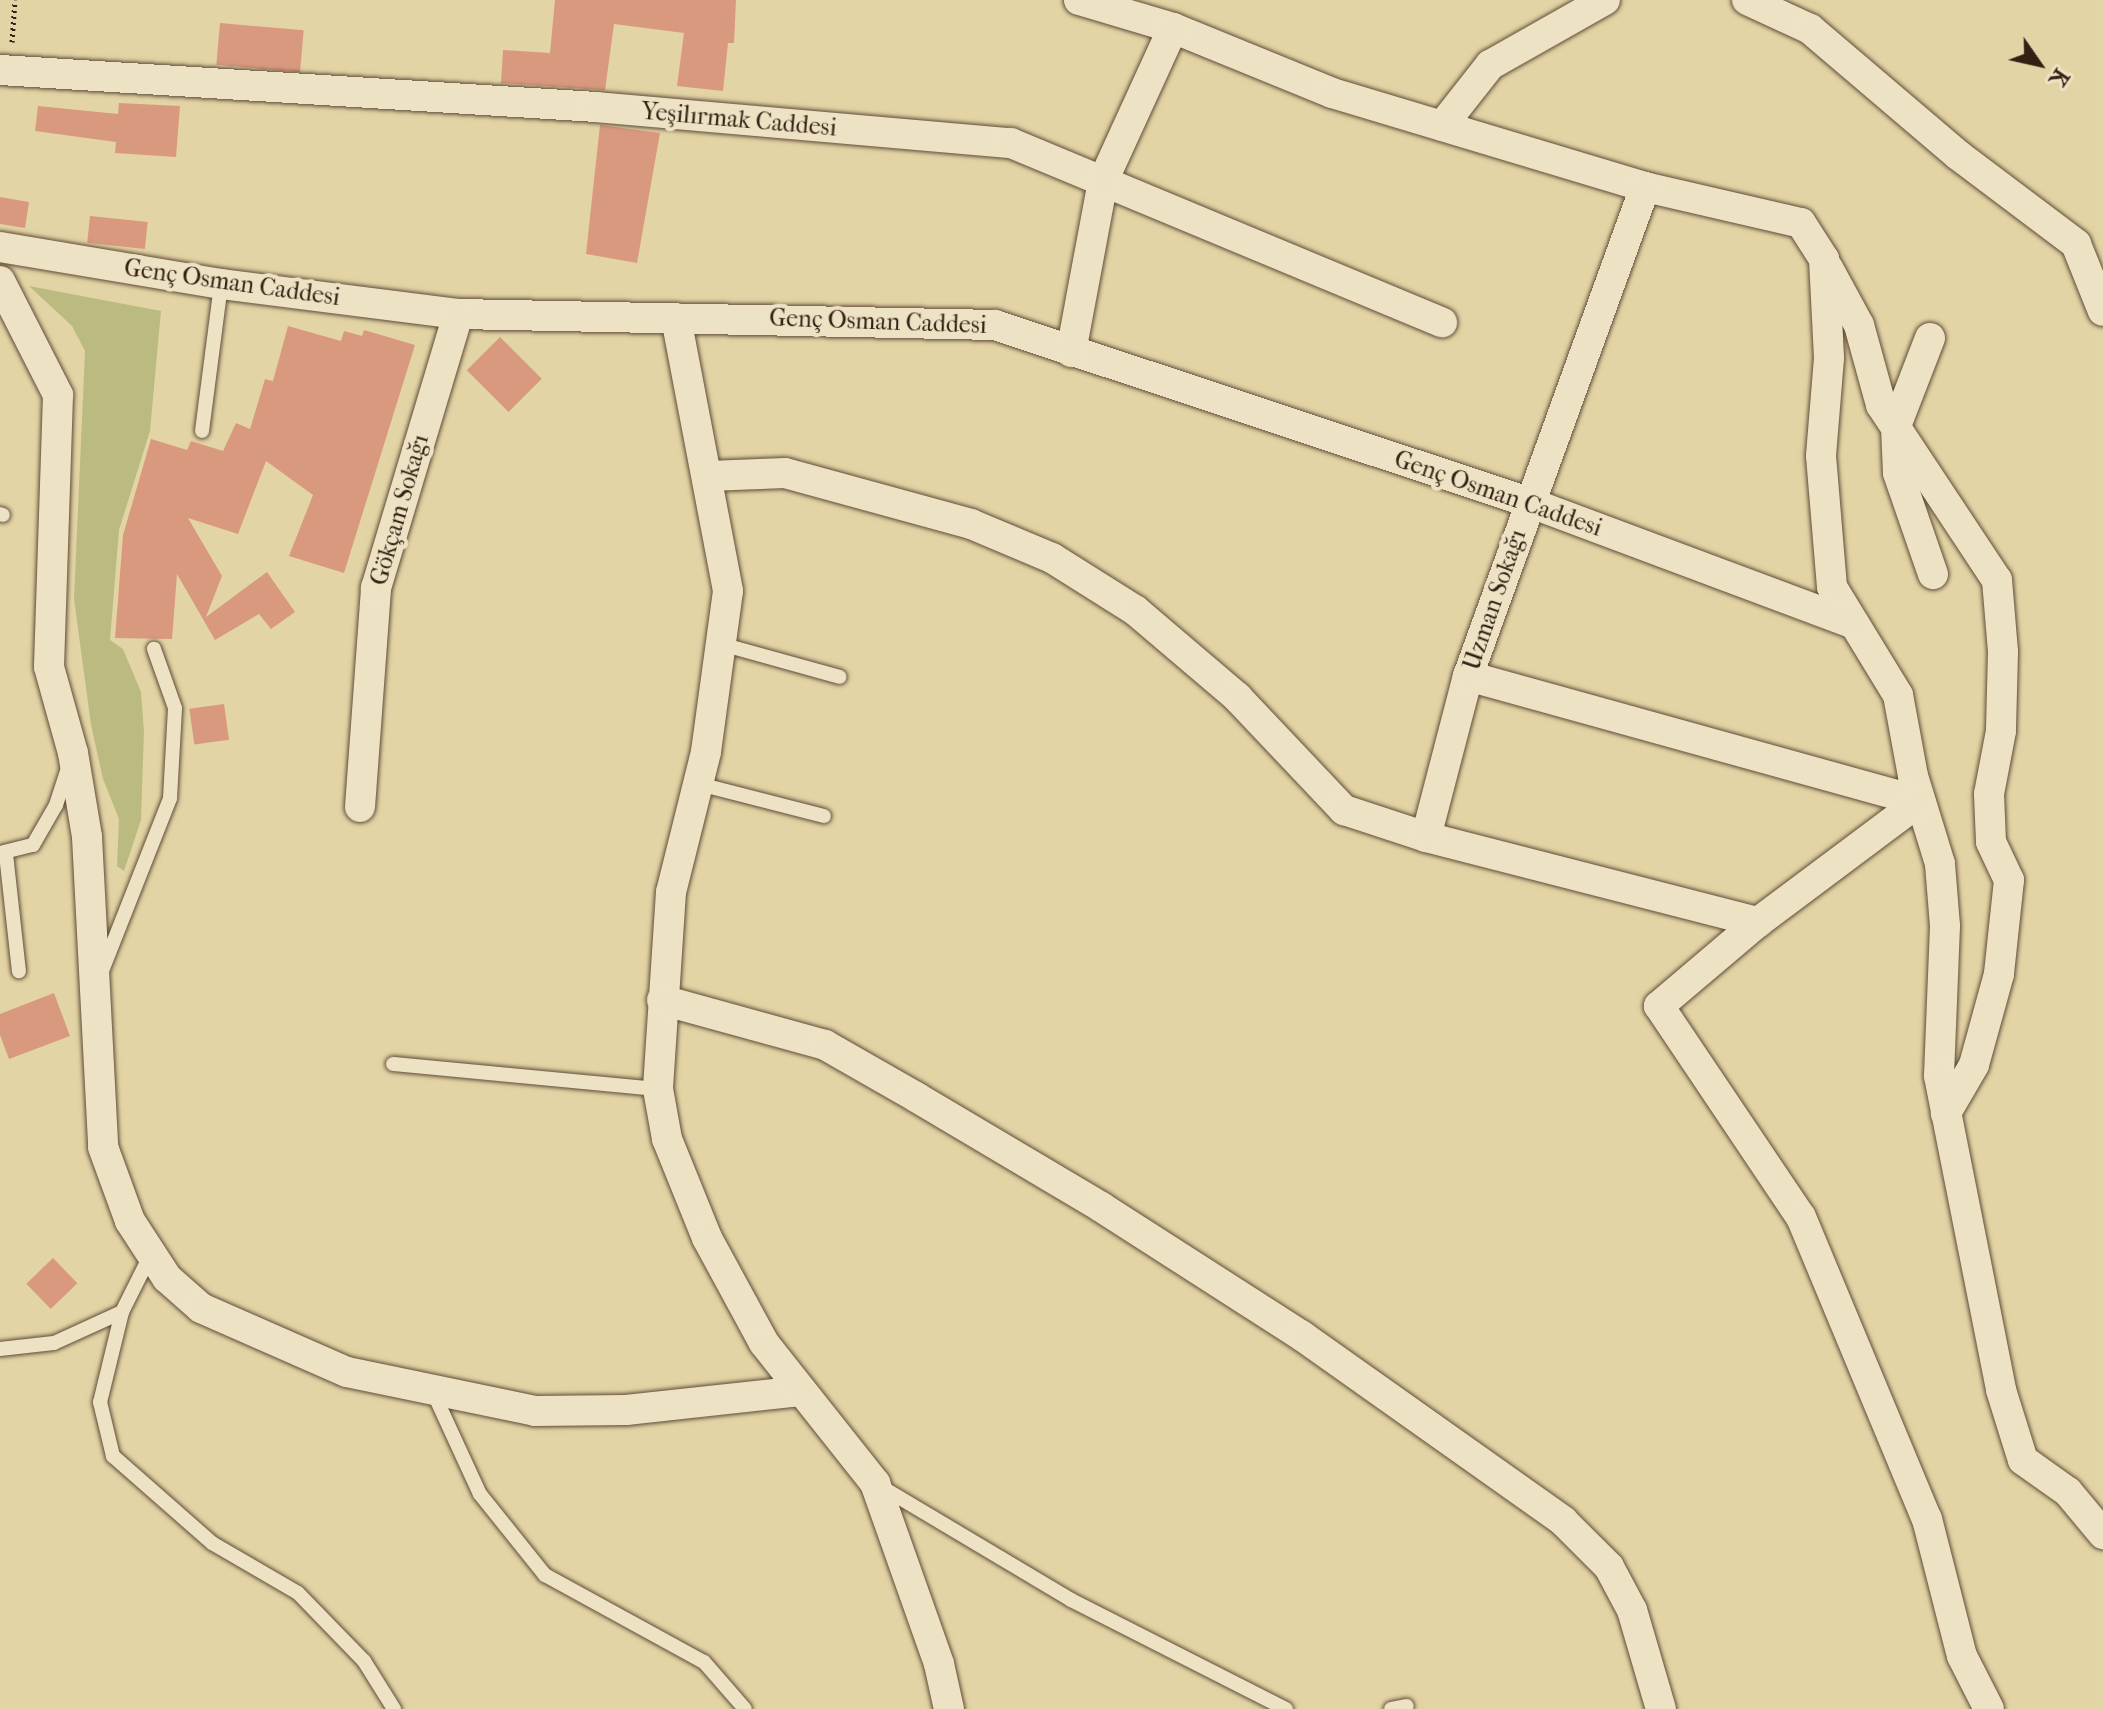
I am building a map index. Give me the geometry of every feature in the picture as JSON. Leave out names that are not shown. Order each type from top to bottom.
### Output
[{"type":"street","points":[[1079,0],[1173,28],[1332,93],[1645,187],[1801,223],[1859,325],[1881,405],[1997,580],[2003,652],[2001,731],[1989,794],[1991,842],[2009,880],[1999,974],[1974,1065],[1946,1113]]},
{"type":"street","points":[[1442,126],[1490,65],[1605,0]]},
{"type":"street","points":[[1747,0],[1810,29],[1947,146],[2076,244],[2103,311]]},
{"type":"street","points":[[1071,352],[1103,181],[1173,28]]},
{"type":"street","name":"Yeşilırmak Caddesi","points":[[5,71],[596,107],[1011,143],[1442,322]]},
{"type":"street","name":"Uzman Sokağı","points":[[1426,837],[1468,676],[1528,502],[1645,187]]},
{"type":"street","name":"Genç Osman Caddesi","points":[[0,247],[221,284],[458,314],[995,325],[1528,502],[1854,624]]},
{"type":"street","points":[[1824,259],[1829,358],[1821,456],[1832,587],[1898,695],[1920,801],[1942,879],[1945,926],[1939,1076],[2001,1390],[2023,1460],[2092,1497],[2103,1534]]},
{"type":"street","points":[[0,282],[58,395],[49,667],[73,753],[87,837],[103,1147],[130,1221],[167,1278],[201,1308],[266,1340],[347,1372],[535,1411],[626,1410],[800,1391]]},
{"type":"street","name":"Gökçam Sokağı","points":[[360,807],[376,588],[458,314]]},
{"type":"street","points":[[676,318],[709,476],[728,591],[699,784],[671,892],[658,1089],[667,1139],[707,1238],[764,1343],[875,1483],[939,1664],[949,1709]]},
{"type":"street","points":[[1930,338],[1896,426],[1898,473],[1933,574]]},
{"type":"street","points":[[709,476],[785,473],[971,524],[1052,558],[1136,611],[1237,697],[1344,810],[1426,837],[1758,922]]},
{"type":"street","points":[[1468,676],[1920,801]]},
{"type":"street","points":[[1920,801],[1758,922],[1659,1006],[1801,1217],[1927,1519],[1962,1656],[1989,1709]]},
{"type":"street","points":[[662,1000],[825,1045],[916,1097],[1101,1207],[1302,1336],[1563,1521],[1609,1567],[1632,1610],[1661,1709]]},
{"type":"lane","points":[[202,431],[221,284]]},
{"type":"lane","points":[[721,644],[840,677]]},
{"type":"lane","points":[[93,991],[170,798],[175,708],[154,649]]},
{"type":"lane","points":[[19,971],[3,853],[33,845],[45,829],[73,753]]},
{"type":"lane","points":[[699,784],[824,816]]},
{"type":"lane","points":[[393,1064],[658,1089]]},
{"type":"lane","points":[[151,1254],[122,1312],[100,1402],[113,1456],[212,1543],[298,1593],[364,1661],[394,1709]]},
{"type":"lane","points":[[0,1349],[54,1343],[122,1312]]},
{"type":"lane","points":[[433,1392],[480,1494],[545,1575],[704,1662],[745,1709]]},
{"type":"lane","points":[[875,1483],[1071,1600],[1286,1709]]},
{"type":"lane","points":[[1391,1709],[1407,1706]]},
{"type":"path","points":[[5,71],[15,0]]},
{"type":"green space","points":[[29,286],[161,311],[150,431],[119,530],[110,640],[123,649],[141,692],[144,732],[141,820],[124,871],[117,866],[119,819],[103,779],[91,725],[74,599],[85,351],[72,326]]},
{"type":"building","points":[[555,0],[736,0],[734,43],[728,43],[723,91],[677,86],[684,33],[614,24],[605,90],[501,83],[503,50],[550,53]]},
{"type":"building","points":[[220,23],[304,30],[300,72],[216,65]]},
{"type":"building","points":[[119,103],[180,106],[176,157],[115,153],[116,142],[35,131],[38,106],[118,114]]},
{"type":"building","points":[[600,125],[660,133],[637,263],[586,254]]},
{"type":"building","points":[[0,197],[29,202],[25,228],[0,224]]},
{"type":"building","points":[[90,216],[148,222],[145,249],[87,243]]},
{"type":"building","points":[[288,326],[341,341],[344,331],[362,336],[364,330],[415,345],[344,573],[289,556],[313,495],[266,461],[238,534],[188,518],[222,576],[206,617],[267,572],[295,612],[271,629],[259,614],[215,640],[177,574],[172,639],[115,638],[123,535],[151,439],[187,450],[191,441],[223,451],[236,423],[250,429],[265,379],[273,381]]},
{"type":"building","points":[[500,337],[542,379],[508,412],[467,370]]},
{"type":"building","points":[[224,704],[229,740],[194,745],[189,709]]},
{"type":"building","points":[[54,993],[70,1036],[9,1059],[0,1035],[0,1014]]},
{"type":"building","points":[[53,1258],[77,1283],[51,1309],[26,1284]]}]
